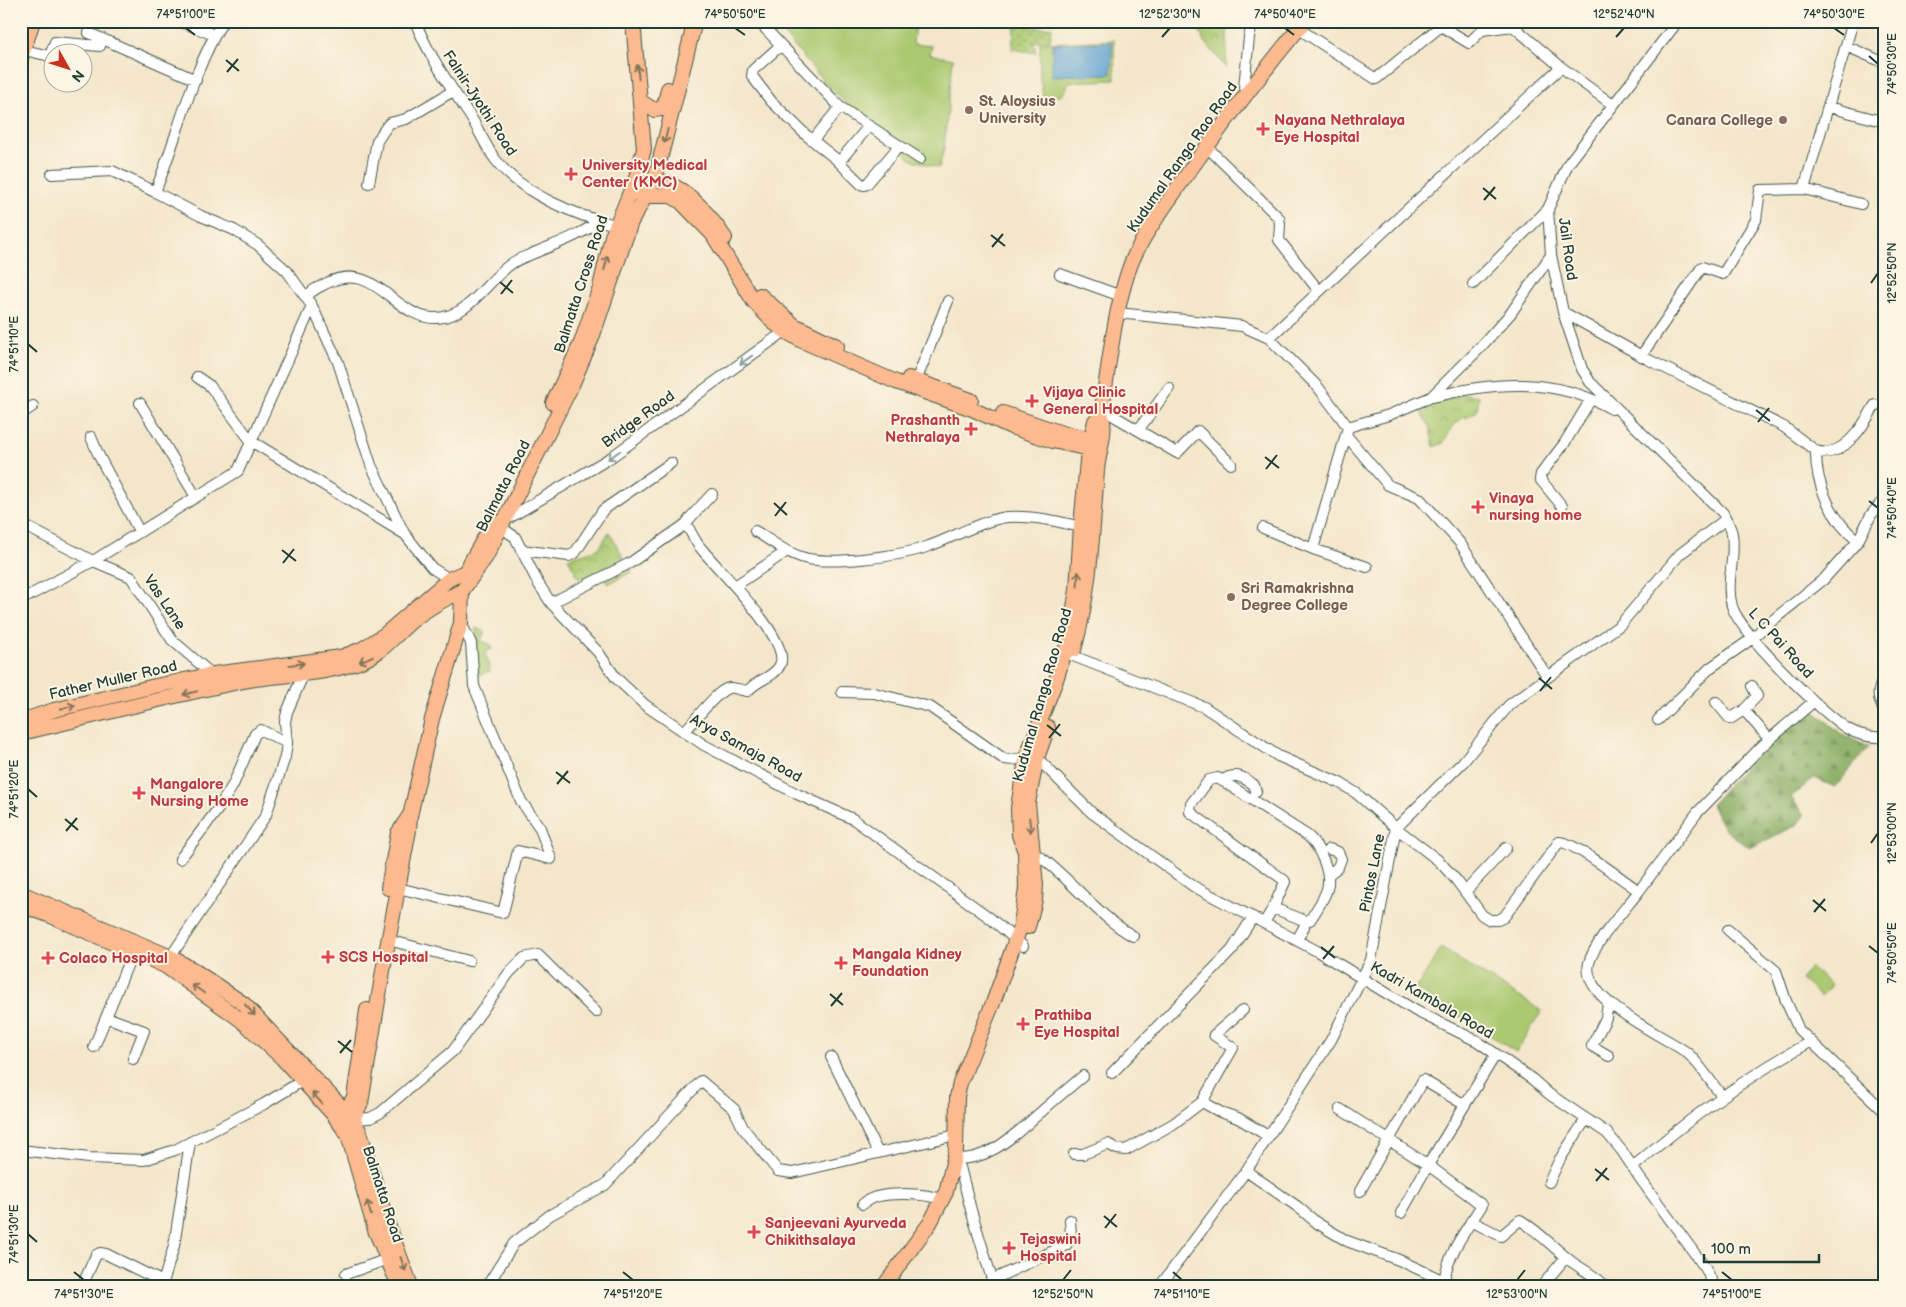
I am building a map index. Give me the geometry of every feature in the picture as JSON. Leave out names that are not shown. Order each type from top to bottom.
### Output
[{"type":"main road","points":[[23,54],[33,21]]},
{"type":"main road","name":"Balmatta Cross Road","points":[[216,680],[341,657],[362,649],[384,635],[447,581],[465,572],[492,525],[581,343],[600,287],[616,225],[636,178],[644,149],[634,21]]},
{"type":"main road","name":"Balmatta Road","points":[[462,591],[486,557],[571,387],[585,354],[631,222],[655,178],[694,21]]},
{"type":"main road","name":"Kudumal Ranga Rao Road","points":[[891,1285],[940,1219],[953,1195],[966,1088],[976,1058],[988,1034],[1035,900],[1036,885],[1028,804],[1032,757],[1073,656],[1082,623],[1089,581],[1087,528],[1097,470],[1095,421],[1103,415],[1118,313],[1128,271],[1141,244],[1242,94],[1302,25]]},
{"type":"main road","points":[[640,101],[654,110],[661,109],[676,54],[690,37]]},
{"type":"main road","points":[[636,178],[655,178],[670,182],[701,206],[718,228],[762,298],[794,325],[916,381],[960,395],[1017,419],[1095,445]]},
{"type":"main road","points":[[630,192],[645,196],[671,196],[682,202],[713,235],[754,302],[785,332],[896,382],[972,409],[1012,427],[1053,441],[1095,445]]},
{"type":"main road","points":[[891,1285],[943,1200],[957,1162],[957,1097],[960,1083],[1020,943],[1026,888],[1025,852],[1019,835],[1018,808],[1047,705],[1068,642],[1087,528],[1095,445]]},
{"type":"main road","points":[[447,581],[462,591]]},
{"type":"main road","points":[[345,1116],[362,1103],[410,816],[432,719],[461,622],[462,591]]},
{"type":"main road","points":[[21,733],[216,680],[303,675],[356,664],[377,654],[414,620],[440,601],[462,591]]},
{"type":"main road","name":"Father Muller Road","points":[[21,721],[111,696],[216,680]]},
{"type":"main road","points":[[345,1116],[354,1097],[358,1062],[398,833],[410,816]]},
{"type":"main road","points":[[21,893],[168,961],[241,1020],[282,1058],[302,1081],[345,1116]]},
{"type":"main road","points":[[21,906],[51,916],[133,952],[192,969],[244,1004],[360,1132],[386,1219],[411,1286]]},
{"type":"main road","name":"Balmatta Road","points":[[345,1116],[348,1135],[375,1230],[399,1286]]},
{"type":"street","points":[[179,21],[214,35]]},
{"type":"street","points":[[155,192],[196,80],[214,35],[223,21]]},
{"type":"street","name":"Falnir-Jyothi Road","points":[[415,21],[441,74],[466,110],[495,160],[516,180],[547,200],[600,221],[616,225]]},
{"type":"street","points":[[758,21],[840,107],[920,160]]},
{"type":"street","points":[[1242,94],[1249,37],[1254,21]]},
{"type":"street","points":[[1302,25],[1376,79],[1441,26],[1468,43],[1491,21]]},
{"type":"street","points":[[1804,189],[1853,21]]},
{"type":"street","name":"Jail Road","points":[[1622,414],[1590,382],[1582,369],[1563,312],[1551,255],[1548,210],[1568,164],[1672,23]]},
{"type":"street","points":[[1482,30],[1510,24],[1561,67],[1613,105]]},
{"type":"street","points":[[89,33],[196,80]]},
{"type":"street","points":[[23,54],[50,56],[55,42],[100,46]]},
{"type":"street","points":[[780,46],[751,74],[770,101],[861,184],[865,185],[899,146]]},
{"type":"street","points":[[1846,46],[1885,63]]},
{"type":"street","points":[[1269,338],[1561,67]]},
{"type":"street","points":[[369,183],[377,142],[386,126],[390,123],[406,119],[453,91]]},
{"type":"street","points":[[813,140],[840,107]]},
{"type":"street","points":[[1829,107],[1885,122]]},
{"type":"street","points":[[839,162],[869,126]]},
{"type":"street","points":[[1207,147],[1279,218],[1279,240],[1319,291]]},
{"type":"street","points":[[52,174],[112,171],[201,216],[234,230],[258,245],[287,272],[309,302],[338,362],[371,465],[404,533],[432,568],[447,581]]},
{"type":"street","points":[[1641,356],[1702,267],[1723,274],[1756,220],[1760,190],[1804,189],[1861,204]]},
{"type":"street","points":[[1473,284],[1548,210]]},
{"type":"street","points":[[21,600],[93,561],[238,471],[309,302],[309,292],[332,281],[350,276],[364,280],[419,315],[436,318],[457,313],[511,263],[582,234],[600,221]]},
{"type":"street","points":[[1432,397],[1480,349],[1512,313],[1551,255]]},
{"type":"street","points":[[1060,274],[1121,296]]},
{"type":"street","points":[[1531,284],[1544,278],[1553,282],[1558,288]]},
{"type":"street","points":[[916,381],[948,301]]},
{"type":"street","points":[[1563,312],[1641,356],[1784,427],[1816,451],[1826,454],[1834,451],[1853,437],[1866,421],[1874,405]]},
{"type":"street","points":[[1118,313],[1242,326],[1269,338],[1318,387],[1347,431],[1388,485],[1420,498],[1460,544],[1547,676]]},
{"type":"street","name":"Bridge Road","points":[[501,525],[610,458],[785,332]]},
{"type":"street","points":[[197,377],[210,386],[251,440],[404,533]]},
{"type":"street","points":[[1347,431],[1432,397],[1480,387],[1532,384],[1559,388],[1591,399],[1622,414]]},
{"type":"street","points":[[1139,430],[1169,388]]},
{"type":"street","points":[[1562,506],[1540,480],[1541,474],[1564,444],[1591,399]]},
{"type":"street","points":[[140,403],[196,497]]},
{"type":"street","points":[[21,414],[33,406]]},
{"type":"street","name":"L C Pai Road","points":[[1622,414],[1718,507],[1726,520],[1732,535],[1731,603],[1736,616],[1753,638],[1813,702],[1836,722],[1857,734],[1868,737],[1885,737]]},
{"type":"street","points":[[1103,415],[1139,430],[1177,453],[1198,431],[1231,464]]},
{"type":"street","points":[[1313,549],[1347,431]]},
{"type":"street","points":[[91,437],[99,456],[139,531]]},
{"type":"street","points":[[1816,451],[1817,474],[1824,496],[1847,532],[1858,542]]},
{"type":"street","points":[[522,550],[569,556],[575,553],[603,510],[671,463]]},
{"type":"street","points":[[551,603],[630,563],[686,524],[712,494]]},
{"type":"street","points":[[1658,720],[1710,668],[1753,638],[1804,594],[1824,580],[1858,542],[1871,514],[1885,498]]},
{"type":"street","points":[[755,531],[778,547],[803,558],[830,560],[878,557],[928,547],[964,531],[1005,518],[1029,516],[1087,528]]},
{"type":"street","name":"Pintos Lane","points":[[1160,1286],[1246,1171],[1331,1040],[1363,978],[1371,960],[1396,828],[1463,762],[1509,705],[1620,625],[1680,554],[1726,520]]},
{"type":"street","name":"Vas Lane","points":[[21,524],[93,561],[131,577],[172,640],[216,680]]},
{"type":"street","points":[[684,732],[709,702],[722,691],[728,688],[748,691],[752,686],[776,672],[782,662],[782,650],[767,625],[736,586],[700,547],[686,524]]},
{"type":"street","name":"Arya Samaja Road","points":[[501,525],[515,537],[538,583],[551,603],[598,652],[616,678],[645,705],[704,745],[797,794],[853,819],[990,918],[1020,943]]},
{"type":"street","points":[[1262,528],[1313,549],[1367,567]]},
{"type":"street","points":[[736,586],[788,551]]},
{"type":"street","points":[[398,888],[503,913],[518,851],[551,859],[540,828],[522,801],[474,686],[470,644],[461,622]]},
{"type":"street","points":[[1073,656],[1204,706],[1278,756],[1340,783],[1356,793],[1396,828],[1439,861],[1482,915],[1490,920],[1498,920],[1504,917],[1555,845],[1564,841],[1639,891]]},
{"type":"street","points":[[168,961],[266,815],[283,767],[287,743],[287,712],[303,675]]},
{"type":"street","points":[[1885,676],[1880,685],[1878,697],[1885,714]]},
{"type":"street","points":[[1716,702],[1730,719],[1744,710],[1757,696],[1752,686]]},
{"type":"street","points":[[842,692],[874,693],[930,707],[1004,759],[1032,757]]},
{"type":"street","points":[[1722,1096],[1688,1053],[1608,1002],[1592,984],[1589,963],[1601,942],[1697,813],[1769,740],[1813,702]]},
{"type":"street","points":[[1744,710],[1769,740]]},
{"type":"street","points":[[180,859],[218,809],[233,785],[255,734],[261,730],[287,743]]},
{"type":"street","name":"Kadri Kambala Road","points":[[1032,757],[1100,819],[1192,886],[1296,940],[1416,1011],[1477,1041],[1532,1079],[1549,1094],[1607,1133],[1622,1151],[1706,1269],[1714,1286]]},
{"type":"street","points":[[1222,781],[1229,776],[1239,776],[1254,785],[1256,792]]},
{"type":"street","points":[[1264,923],[1285,885],[1284,880],[1190,812],[1191,804],[1210,780],[1218,778],[1308,836],[1319,849],[1328,875],[1327,890],[1310,920],[1306,921],[1273,908]]},
{"type":"street","points":[[1465,892],[1506,848]]},
{"type":"street","points":[[1328,875],[1338,867],[1341,859],[1338,852],[1329,849]]},
{"type":"street","points":[[1033,853],[1058,872],[1119,927],[1133,936]]},
{"type":"street","points":[[1112,1074],[1232,950],[1253,917]]},
{"type":"street","points":[[1296,940],[1304,927]]},
{"type":"street","points":[[1728,930],[1776,971],[1786,1001],[1800,1030],[1810,1042],[1885,1112]]},
{"type":"street","points":[[388,940],[469,961]]},
{"type":"street","points":[[94,1047],[133,952]]},
{"type":"street","points":[[345,1116],[370,1118],[380,1113],[453,1051],[508,973],[524,958],[538,956],[596,1012]]},
{"type":"street","points":[[1608,1002],[1606,1018],[1592,1046],[1609,1056]]},
{"type":"street","points":[[1074,1154],[1083,1154],[1108,1144],[1117,1149],[1126,1150],[1173,1124],[1202,1102],[1233,1048],[1214,1035],[1244,1010]]},
{"type":"street","points":[[106,1017],[144,1031],[133,1059]]},
{"type":"street","points":[[1633,1167],[1686,1121],[1776,1061],[1810,1042]]},
{"type":"street","points":[[1401,1213],[1428,1164],[1496,1054]]},
{"type":"street","points":[[831,1057],[878,1153]]},
{"type":"street","points":[[1070,1220],[1071,1236],[1066,1245],[993,1283],[957,1162],[991,1152],[1010,1141],[1083,1076]]},
{"type":"street","points":[[1360,1191],[1423,1080],[1465,1105]]},
{"type":"street","points":[[21,1150],[89,1158],[144,1160],[175,1150],[264,1104],[302,1081]]},
{"type":"street","points":[[487,1286],[514,1243],[550,1215],[605,1185],[701,1081],[734,1109],[743,1128],[778,1171],[792,1173],[956,1135]]},
{"type":"street","points":[[1202,1102],[1220,1112],[1238,1118],[1268,1136]]},
{"type":"street","points":[[1246,1171],[1317,1223],[1347,1241],[1399,1260],[1443,1283],[1456,1243],[1482,1205],[1428,1164],[1340,1108]]},
{"type":"street","points":[[1549,1182],[1560,1159],[1586,1119]]},
{"type":"street","points":[[82,1286],[96,1256],[100,1253],[106,1254],[162,1284],[174,1246],[190,1142]]},
{"type":"street","points":[[863,1204],[871,1198],[886,1195],[925,1196],[943,1200]]},
{"type":"street","points":[[1471,1221],[1501,1236],[1520,1220],[1534,1228],[1600,1284]]},
{"type":"street","points":[[1542,1286],[1566,1257]]},
{"type":"street","points":[[346,1274],[388,1259]]},
{"type":"green space","points":[[778,21],[915,21],[913,44],[932,46],[930,54],[953,59],[944,148],[939,168],[910,159],[902,149],[851,108],[826,84],[781,31],[777,25]]},
{"type":"green space","points":[[1015,21],[1033,21],[1032,28],[1052,27],[1050,41],[1034,42],[1036,53],[1012,49]]},
{"type":"green space","points":[[1195,21],[1228,21],[1226,68],[1203,39]]},
{"type":"green space","name":"St. Aloysius University","points":[[1114,40],[1115,80],[1068,82],[1063,94],[1043,97],[1040,78],[1040,43]]},
{"type":"green space","points":[[1462,394],[1479,396],[1477,411],[1466,418],[1464,416],[1454,425],[1443,443],[1434,447],[1429,425],[1420,411]]},
{"type":"green space","points":[[609,532],[632,572],[608,584],[600,571],[579,579],[568,558],[598,549]]},
{"type":"green space","points":[[476,628],[485,631],[481,641],[490,644],[492,649],[485,652],[490,671],[479,676],[476,673],[475,667]]},
{"type":"green space","points":[[1812,709],[1843,735],[1869,747],[1835,787],[1814,778],[1791,797],[1804,815],[1797,825],[1750,848],[1725,830],[1711,805],[1769,739]]},
{"type":"green space","points":[[1441,948],[1542,1011],[1516,1052],[1416,989]]},
{"type":"green space","points":[[1810,967],[1831,985],[1821,997],[1801,980]]},
{"type":"water","points":[[1112,42],[1111,74],[1052,76],[1052,44]]},
{"type":"place","name":"St. Aloysius University","points":[[969,110]]},
{"type":"place","name":"Canara College","points":[[1783,120]]},
{"type":"place","name":"Nayana Nethralaya Eye Hospital","points":[[1263,129]]},
{"type":"place","name":"University Medical Center (KMC)","points":[[571,174]]},
{"type":"place","name":"Vijaya Clinic General Hospital","points":[[1032,401]]},
{"type":"place","name":"Prashanth Nethralaya","points":[[971,429]]},
{"type":"place","name":"Vinaya nursing home","points":[[1478,507]]},
{"type":"place","name":"Sri Ramakrishna Degree College","points":[[1231,597]]},
{"type":"place","name":"Mangalore Nursing Home","points":[[139,793]]},
{"type":"place","name":"SCS Hospital","points":[[328,957]]},
{"type":"place","name":"Colaco Hospital","points":[[48,958]]},
{"type":"place","name":"Mangala Kidney Foundation","points":[[841,963]]},
{"type":"place","name":"Prathiba Eye Hospital","points":[[1023,1024]]},
{"type":"place","name":"Sanjeevani Ayurveda Chikithsalaya","points":[[754,1232]]},
{"type":"place","name":"Tejaswini Hospital","points":[[1009,1248]]}]
